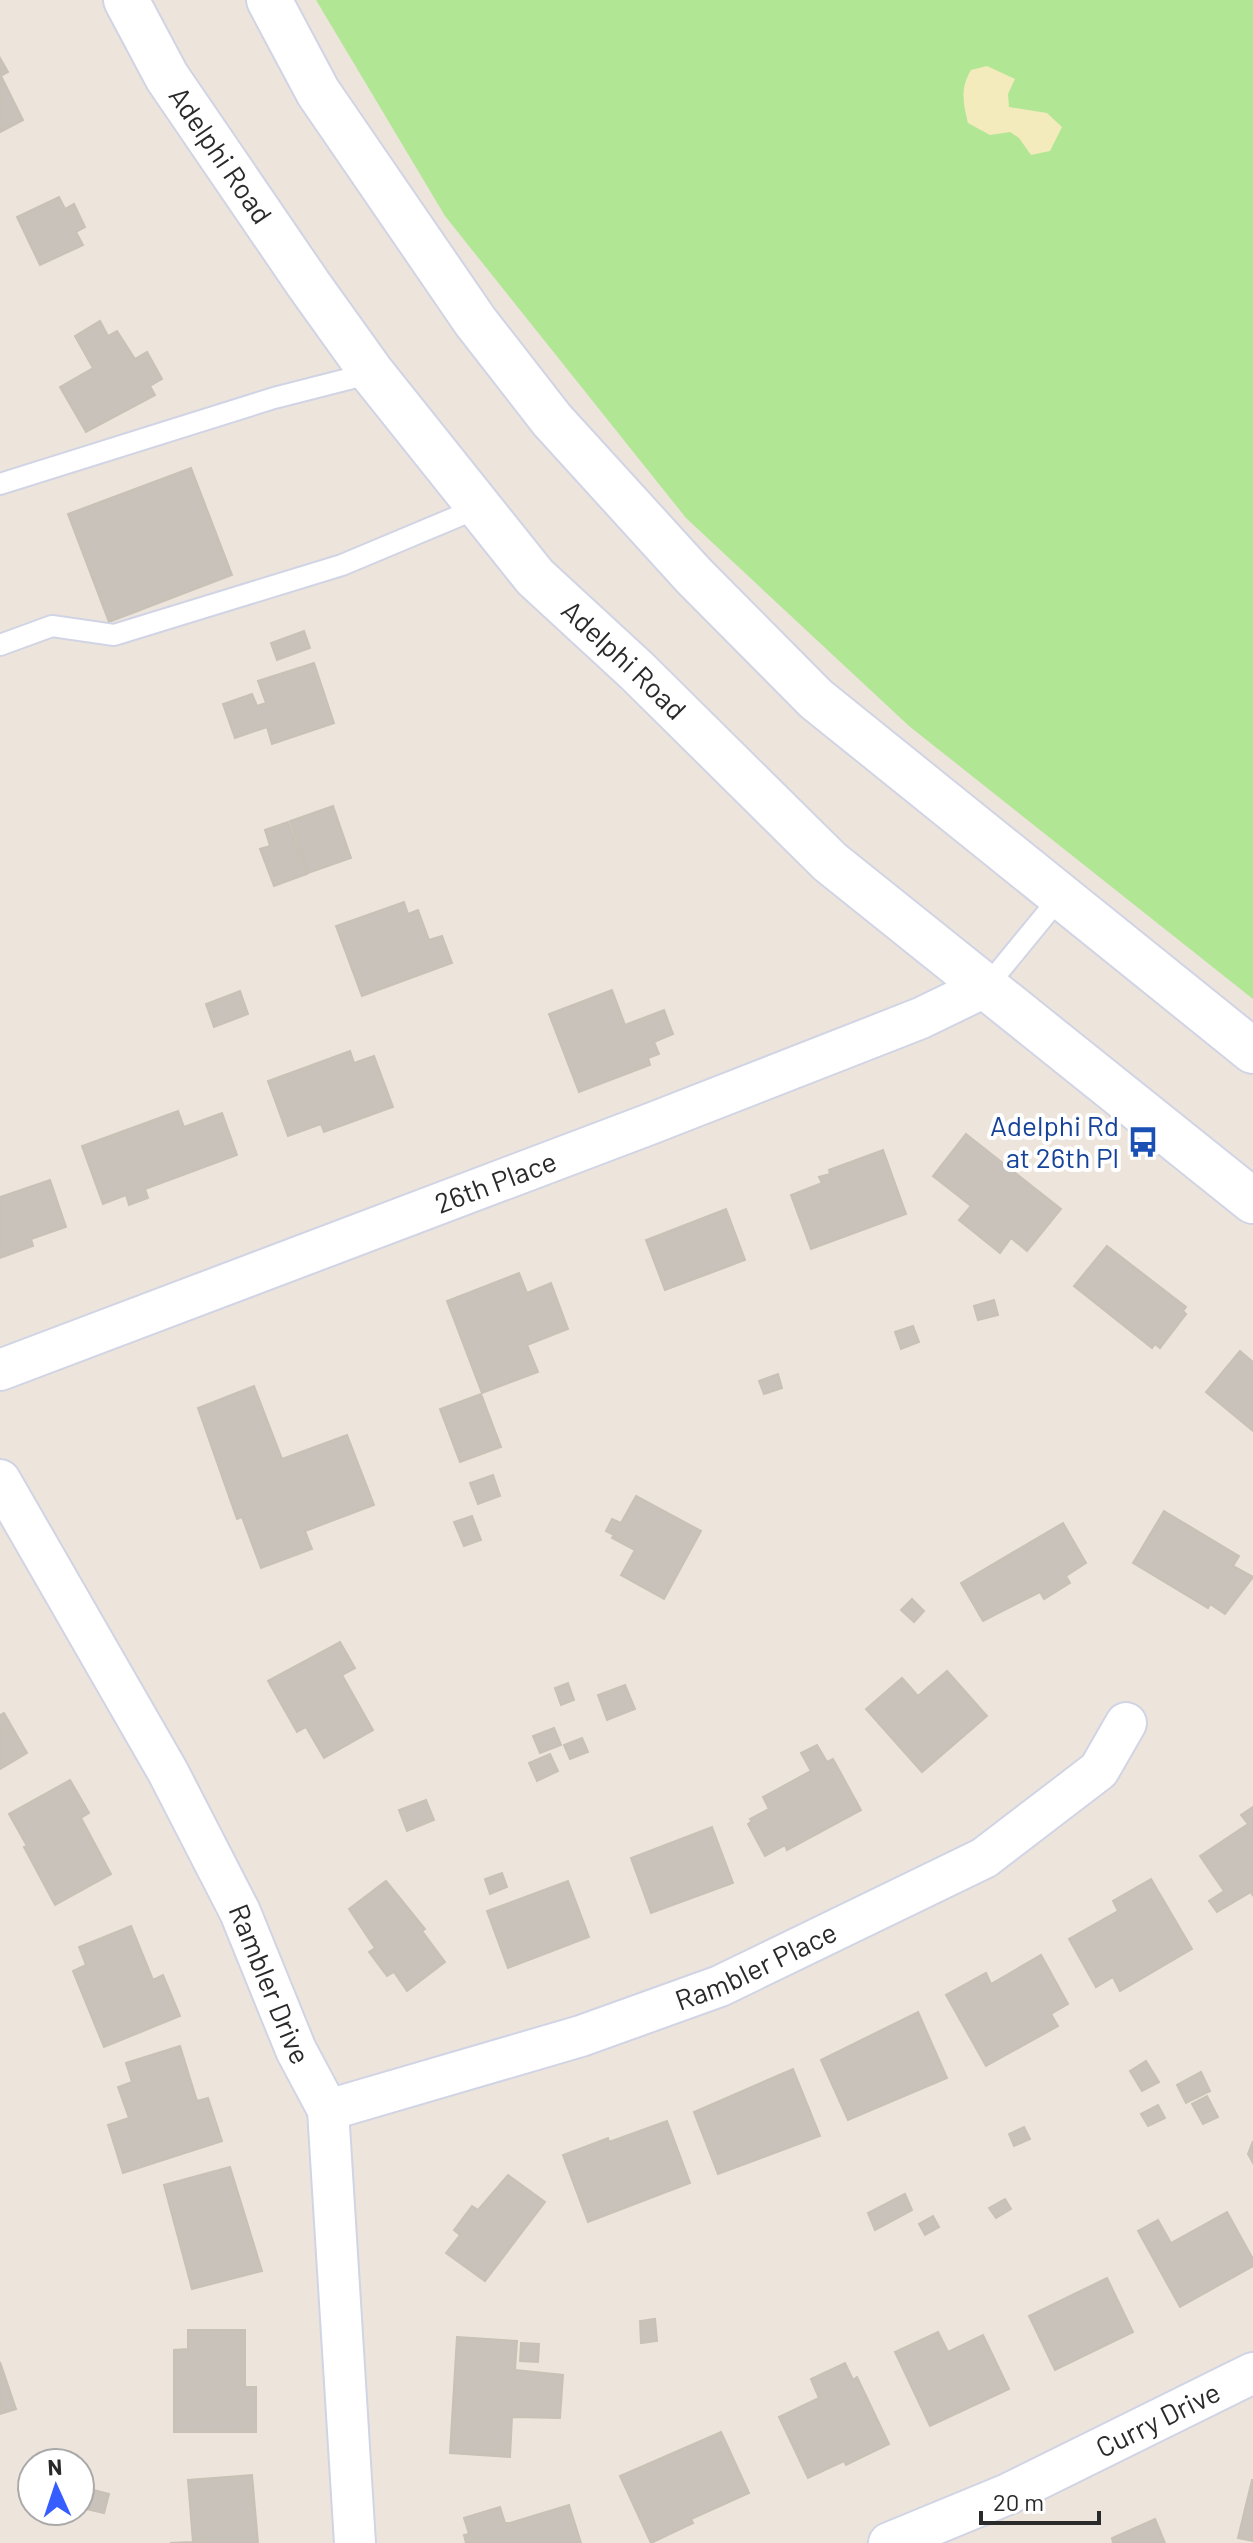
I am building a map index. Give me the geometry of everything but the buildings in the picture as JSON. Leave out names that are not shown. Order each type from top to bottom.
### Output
[{"type":"main road","name":"Adelphi Road","points":[[126,0],[167,77],[372,373],[535,577],[637,671],[830,862],[1253,1201]]},
{"type":"main road","points":[[269,0],[318,92],[475,321],[552,420],[694,576],[816,699],[1253,1051]]},
{"type":"street","name":"26th Place","points":[[0,1370],[650,1124],[921,1018],[987,986]]},
{"type":"street","name":"Rambler Drive","points":[[0,1480],[168,1772],[240,1912],[296,2050],[328,2110],[355,2543]]},
{"type":"street","name":"Rambler Place","points":[[328,2110],[581,2036],[720,1986],[984,1858],[1099,1770],[1126,1723]]},
{"type":"street","name":"Curry Drive","points":[[889,2543],[1008,2494],[1253,2373]]},
{"type":"lane","points":[[0,484],[274,398],[372,373]]},
{"type":"lane","points":[[0,645],[52,626],[114,635],[342,565],[478,508]]},
{"type":"lane","points":[[987,986],[1060,897]]},
{"type":"green space","points":[[316,0],[1253,0],[1253,999],[909,726],[686,518],[445,216]]},
{"type":"sand","points":[[987,66],[1015,79],[1008,94],[1009,107],[1047,113],[1062,127],[1050,151],[1031,155],[1019,138],[1010,132],[990,135],[968,123],[964,102],[965,83],[971,70]]},
{"type":"place","name":"Adelphi Rd at 26th Pl","points":[[1143,1142]]}]
